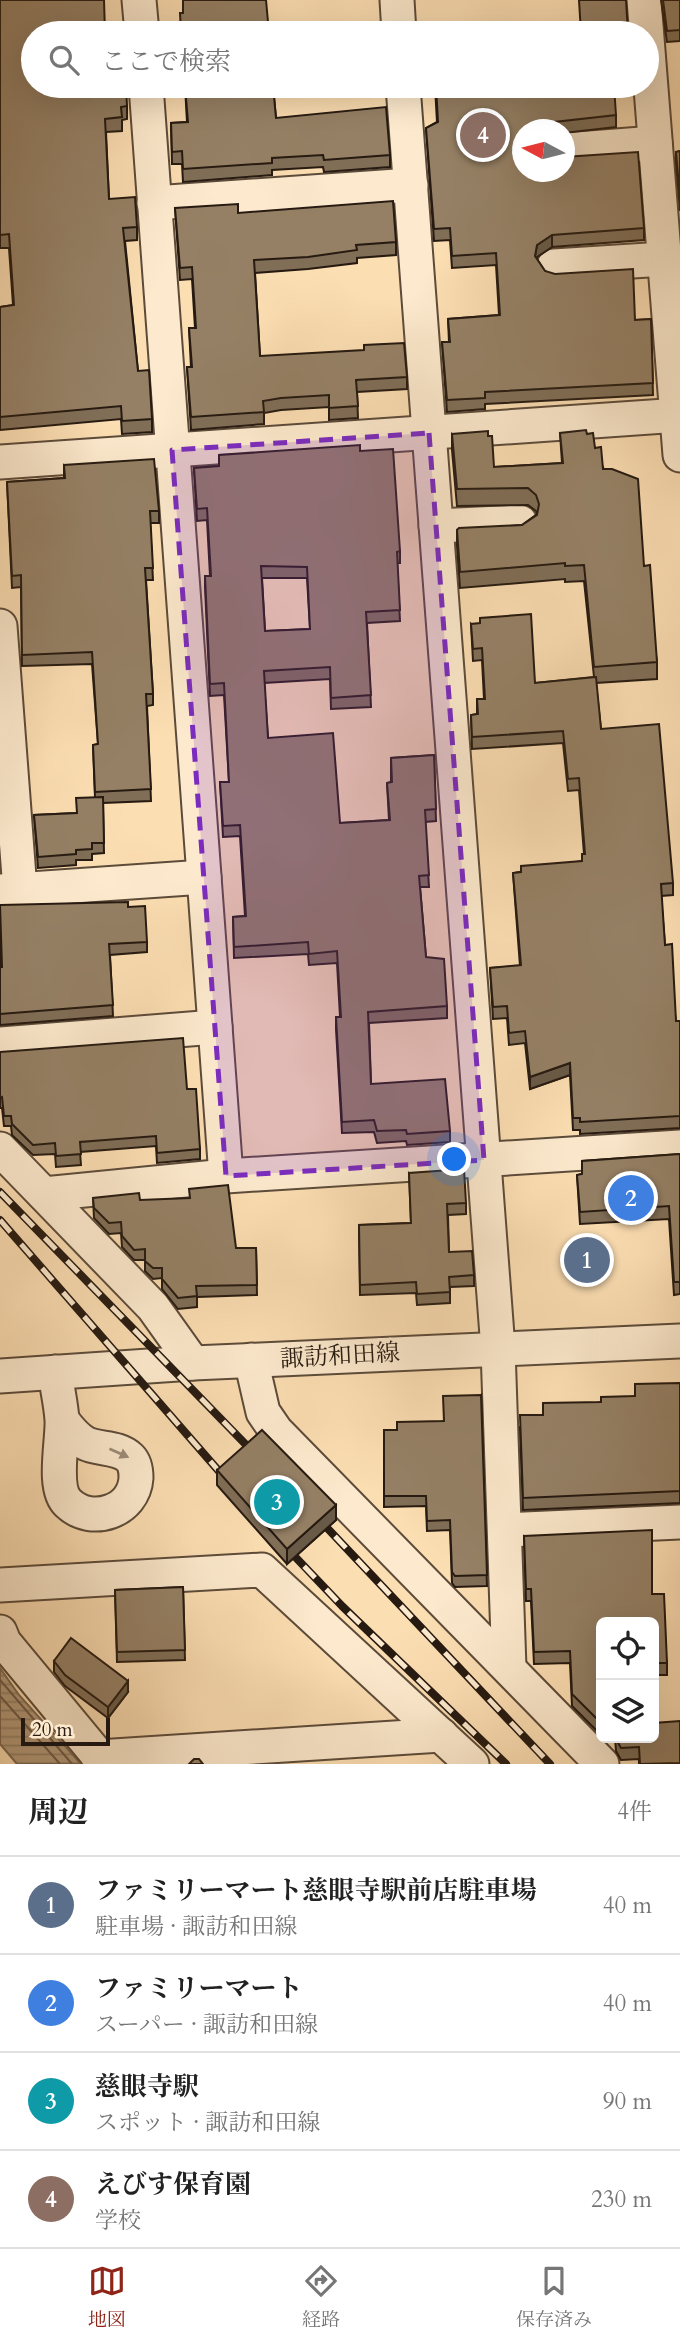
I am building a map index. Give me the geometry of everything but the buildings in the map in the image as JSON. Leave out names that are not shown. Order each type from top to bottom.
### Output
[{"type":"street","points":[[139,0],[141,21]]},
{"type":"street","points":[[397,0],[398,21]]},
{"type":"street","points":[[645,0],[646,21]]},
{"type":"street","points":[[147,98],[226,1176]]},
{"type":"street","points":[[404,98],[498,1349],[509,1668]]},
{"type":"street","points":[[652,98],[680,455]]},
{"type":"street","points":[[575,149],[655,143]]},
{"type":"street","points":[[154,202],[411,185]]},
{"type":"street","points":[[554,266],[664,259]]},
{"type":"street","points":[[0,462],[678,415]]},
{"type":"street","points":[[436,527],[520,522]]},
{"type":"street","points":[[0,626],[10,890],[204,877]]},
{"type":"street","points":[[0,1044],[215,1027]]},
{"type":"street","points":[[44,1194],[226,1176],[680,1147]]},
{"type":"street","points":[[0,1149],[153,1307],[193,1363]]},
{"type":"street","name":"諏訪和田線","points":[[0,1376],[251,1360],[680,1341]]},
{"type":"street","points":[[251,1360],[262,1412],[276,1431],[602,1764]]},
{"type":"street","points":[[55,1372],[62,1420]]},
{"type":"street","points":[[505,1530],[680,1522]]},
{"type":"street","points":[[0,1585],[262,1570],[472,1764]]},
{"type":"street","points":[[0,1632],[4,1642],[101,1760],[441,1735]]},
{"type":"highlighted area","points":[[429,433],[484,1160],[226,1176],[172,450]]},
{"type":"water","points":[[0,1668],[19,1695],[81,1764],[17,1764],[0,1744]]},
{"type":"railway","points":[[0,1192],[259,1458]]},
{"type":"railway","points":[[0,1220],[231,1485]]},
{"type":"railway","points":[[313,1513],[550,1764]]},
{"type":"railway","points":[[282,1543],[342,1606],[506,1764]]},
{"type":"place","name":"えびす保育園","points":[[483,135]]},
{"type":"place","name":"ファミリーマート","points":[[631,1198]]},
{"type":"place","name":"ファミリーマート慈眼寺駅前店駐車場","points":[[587,1260]]},
{"type":"place","name":"慈眼寺駅","points":[[277,1502]]}]
